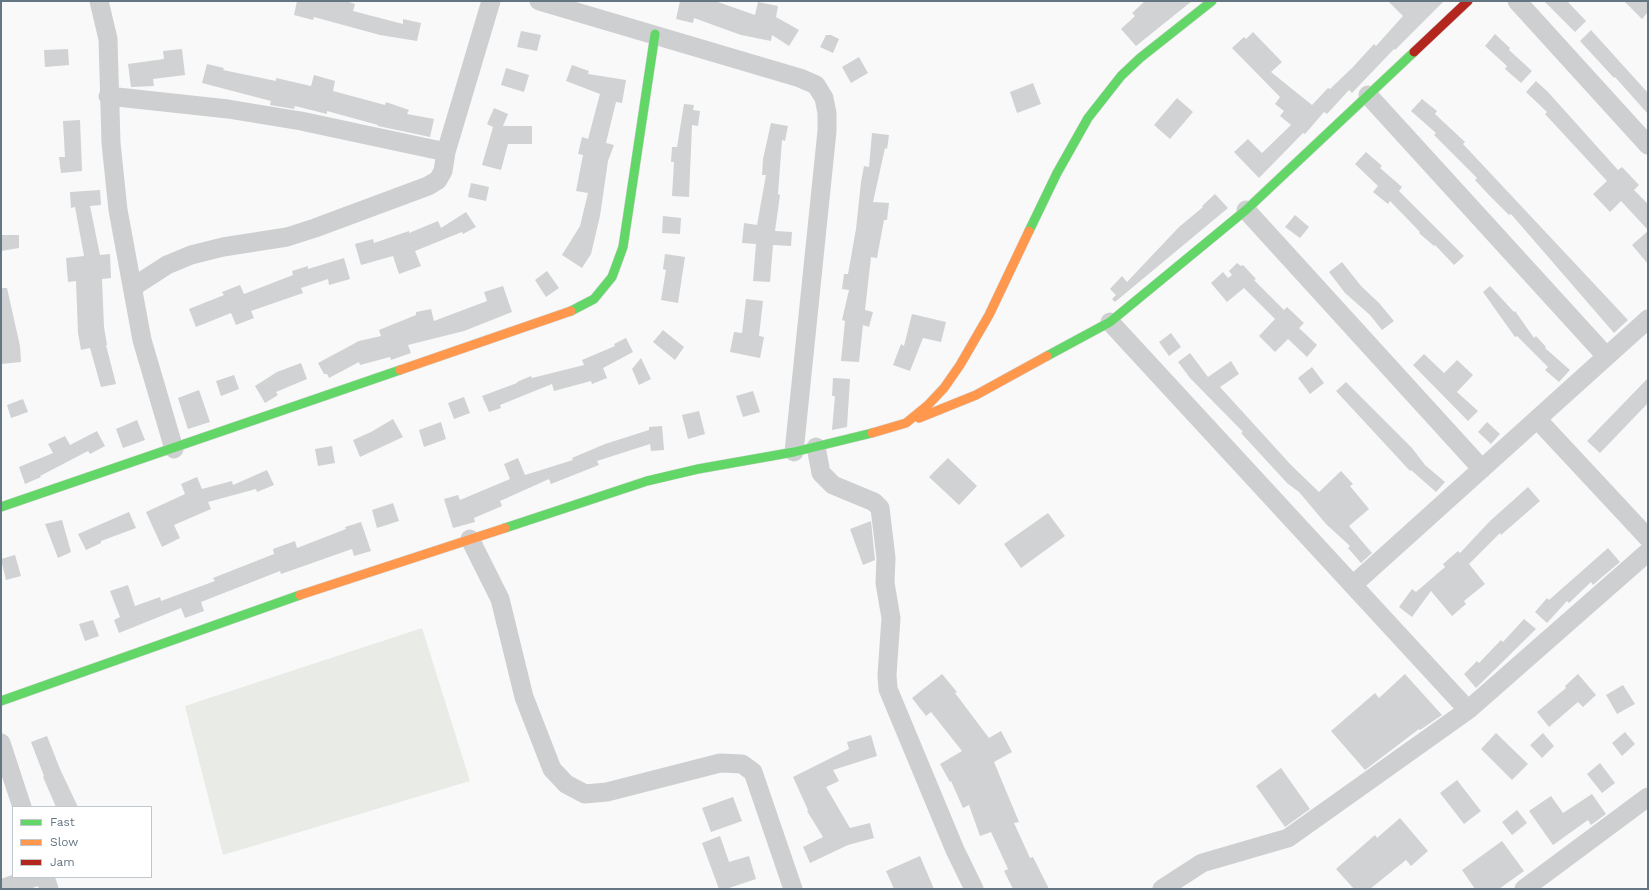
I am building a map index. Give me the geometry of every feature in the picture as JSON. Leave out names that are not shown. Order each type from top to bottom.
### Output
[{"type":"street","points":[[99,1],[108,39],[108,96],[118,210],[142,340],[174,449]]},
{"type":"street","points":[[133,287],[167,265],[191,254],[294,234],[428,186],[438,180],[443,171],[446,152],[491,1]]},
{"type":"street","points":[[539,1],[800,78],[816,86],[824,98],[827,113],[827,131],[794,452]]},
{"type":"street","points":[[906,423],[933,399],[960,365],[988,314],[1057,173],[1088,118],[1108,92],[1131,67],[1212,1]]},
{"type":"street","points":[[1,701],[281,600],[647,481],[698,469],[794,452],[863,436],[906,423],[976,395],[1110,322],[1246,210],[1468,1]]},
{"type":"street","points":[[1517,1],[1648,145]]},
{"type":"street","points":[[2,502],[174,449],[581,307],[594,299],[612,277],[624,248],[655,34]]},
{"type":"street","points":[[1368,95],[1606,356]]},
{"type":"street","points":[[108,96],[228,109],[301,121],[446,152]]},
{"type":"street","points":[[1246,210],[1482,469]]},
{"type":"street","points":[[1354,584],[1648,318]]},
{"type":"street","points":[[1110,322],[1354,584],[1468,710]]},
{"type":"street","points":[[1537,419],[1648,538]]},
{"type":"street","points":[[816,447],[821,473],[833,485],[874,502],[880,508],[886,558],[885,583],[891,618],[887,675],[888,689],[955,850],[974,889]]},
{"type":"street","points":[[470,539],[500,599],[524,697],[552,769],[556,774],[566,784],[585,794],[607,792],[720,763],[742,764],[753,772],[793,889]]},
{"type":"street","points":[[1162,889],[1202,863],[1288,838],[1468,710],[1648,552]]},
{"type":"street","points":[[1,743],[22,806]]},
{"type":"street","points":[[1524,889],[1648,797]]},
{"type":"street","points":[[1,889],[32,878]]},
{"type":"street","points":[[45,878],[49,889]]},
{"type":"shaded area","points":[[422,628],[470,781],[223,855],[185,706]]},
{"type":"building","points":[[297,1],[346,1],[355,4],[353,11],[403,24],[403,19],[421,23],[417,41],[380,35],[314,17],[313,20],[294,15]]},
{"type":"building","points":[[680,1],[715,1],[755,15],[758,2],[778,6],[776,17],[799,30],[789,46],[772,35],[771,41],[741,35],[694,18],[693,23],[676,19]]},
{"type":"building","points":[[1145,1],[1192,1],[1136,46],[1121,29],[1135,16],[1132,13]]},
{"type":"building","points":[[1388,1],[1444,1],[1395,50],[1394,49],[1352,93],[1349,90],[1327,114],[1324,112],[1305,134],[1303,133],[1259,178],[1234,152],[1248,139],[1262,153],[1291,125],[1280,116],[1284,111],[1275,104],[1280,97],[1232,48],[1244,37],[1246,39],[1253,32],[1282,62],[1271,72],[1312,105],[1328,88],[1330,89],[1353,67],[1374,44],[1376,46],[1403,16]]},
{"type":"building","points":[[1544,1],[1567,1],[1586,21],[1575,32]]},
{"type":"building","points":[[1624,1],[1648,1],[1648,12],[1642,19]]},
{"type":"building","points":[[1591,30],[1648,93],[1648,114],[1580,41]]},
{"type":"building","points":[[521,31],[541,35],[537,51],[517,47]]},
{"type":"building","points":[[1495,34],[1510,48],[1509,50],[1532,71],[1521,83],[1505,69],[1507,66],[1485,46]]},
{"type":"building","points":[[826,35],[831,35],[839,39],[833,53],[820,47]]},
{"type":"building","points":[[68,49],[69,65],[45,67],[44,50]]},
{"type":"building","points":[[182,49],[185,75],[153,79],[154,86],[131,87],[128,64],[164,59],[163,51]]},
{"type":"building","points":[[859,57],[868,73],[851,83],[842,67]]},
{"type":"building","points":[[207,64],[224,68],[223,70],[276,81],[276,78],[311,86],[314,75],[335,81],[333,91],[385,105],[386,102],[409,110],[407,114],[434,119],[430,137],[378,126],[327,111],[327,114],[295,106],[294,109],[270,105],[271,101],[202,83]]},
{"type":"building","points":[[572,65],[589,71],[588,74],[626,80],[622,103],[616,102],[606,143],[614,145],[608,161],[600,216],[591,254],[582,268],[562,255],[580,226],[588,193],[576,191],[583,155],[578,154],[582,137],[588,139],[600,94],[566,81]]},
{"type":"building","points":[[506,68],[529,75],[524,92],[501,85]]},
{"type":"building","points":[[1536,81],[1548,92],[1618,170],[1622,167],[1639,185],[1634,190],[1648,204],[1648,230],[1621,201],[1610,212],[1593,194],[1607,181],[1545,114],[1547,112],[1526,92]]},
{"type":"building","points":[[1033,83],[1041,104],[1017,113],[1010,92]]},
{"type":"building","points":[[1177,98],[1193,112],[1170,139],[1154,125]]},
{"type":"building","points":[[1422,99],[1437,111],[1435,114],[1465,142],[1463,144],[1628,320],[1614,333],[1511,214],[1509,215],[1475,180],[1477,178],[1434,135],[1436,133],[1411,111]]},
{"type":"building","points":[[684,104],[694,105],[693,110],[700,111],[698,126],[692,125],[689,197],[672,196],[674,162],[671,162],[672,147],[677,147]]},
{"type":"building","points":[[494,108],[508,114],[503,126],[532,126],[532,144],[508,144],[501,170],[482,165],[493,127],[487,124]]},
{"type":"building","points":[[80,120],[82,171],[61,173],[59,157],[65,157],[63,121]]},
{"type":"building","points":[[771,123],[788,126],[785,141],[782,140],[778,194],[780,195],[775,231],[792,232],[791,246],[773,245],[770,282],[753,281],[756,244],[742,243],[744,223],[757,225],[766,175],[762,175],[763,159]]},
{"type":"building","points":[[872,133],[889,135],[887,149],[885,148],[873,202],[889,203],[887,220],[884,220],[877,258],[871,257],[865,310],[873,312],[869,327],[863,325],[859,362],[841,361],[845,321],[842,320],[849,290],[842,289],[844,274],[848,274],[856,229],[864,166],[869,167]]},
{"type":"building","points":[[1366,152],[1382,166],[1380,168],[1402,187],[1399,191],[1464,256],[1454,265],[1435,245],[1434,246],[1419,233],[1420,232],[1390,201],[1388,204],[1373,192],[1378,186],[1355,164]]},
{"type":"building","points":[[471,183],[489,187],[486,201],[468,197]]},
{"type":"building","points":[[100,190],[101,205],[90,206],[100,255],[110,254],[111,278],[102,279],[104,327],[106,345],[116,384],[101,387],[90,348],[81,350],[78,333],[76,281],[68,282],[66,258],[84,256],[75,207],[71,208],[70,192]]},
{"type":"building","points":[[1215,194],[1228,208],[1115,302],[1112,299],[1116,295],[1110,289],[1122,276],[1127,282],[1179,227],[1203,207],[1202,206]]},
{"type":"building","points":[[466,212],[476,227],[463,234],[462,232],[415,251],[421,266],[399,274],[393,256],[361,265],[355,244],[373,239],[374,243],[409,231],[409,233],[438,221],[441,228]]},
{"type":"building","points":[[1295,215],[1309,227],[1300,238],[1285,227]]},
{"type":"building","points":[[663,216],[681,218],[680,234],[662,233]]},
{"type":"building","points":[[1648,231],[1648,264],[1632,245]]},
{"type":"building","points":[[1,235],[19,235],[19,248],[1,251]]},
{"type":"building","points":[[665,254],[685,257],[678,303],[661,300],[666,270],[663,269]]},
{"type":"building","points":[[344,258],[350,279],[329,285],[328,279],[301,288],[303,293],[251,311],[254,318],[236,325],[231,313],[196,327],[189,309],[224,295],[222,292],[240,285],[244,294],[293,275],[292,271],[308,266],[308,269]]},
{"type":"building","points":[[1342,262],[1361,286],[1379,303],[1394,321],[1382,330],[1370,315],[1345,293],[1329,272]]},
{"type":"building","points":[[1237,263],[1241,266],[1243,265],[1256,279],[1254,280],[1284,310],[1287,307],[1304,323],[1299,328],[1317,345],[1307,357],[1288,339],[1275,352],[1259,336],[1275,319],[1244,288],[1227,302],[1211,283],[1223,272],[1228,278],[1232,275],[1229,271]]},
{"type":"building","points":[[547,271],[559,288],[546,297],[535,280]]},
{"type":"building","points":[[503,286],[512,312],[464,331],[408,345],[411,353],[391,360],[390,357],[360,365],[359,362],[329,378],[327,374],[324,374],[318,363],[359,341],[381,336],[379,330],[416,315],[416,312],[431,309],[434,321],[487,301],[484,292]]},
{"type":"building","points":[[1490,286],[1514,312],[1515,311],[1534,338],[1536,336],[1546,347],[1545,348],[1570,370],[1559,382],[1545,370],[1548,367],[1517,336],[1515,337],[1483,292]]},
{"type":"building","points":[[1,288],[7,288],[20,346],[21,362],[1,364]]},
{"type":"building","points":[[746,299],[763,301],[759,336],[764,337],[760,358],[730,352],[734,332],[742,333]]},
{"type":"building","points":[[912,314],[946,322],[941,342],[923,338],[910,371],[893,365],[901,344],[904,346]]},
{"type":"building","points":[[663,330],[684,347],[675,360],[653,342]]},
{"type":"building","points":[[1171,333],[1181,347],[1169,356],[1159,342]]},
{"type":"building","points":[[626,338],[633,352],[603,368],[607,378],[592,384],[591,381],[554,391],[552,384],[500,405],[501,408],[489,412],[482,396],[531,376],[532,378],[584,365],[582,360],[615,346],[614,344]]},
{"type":"building","points":[[1190,353],[1208,377],[1231,361],[1239,374],[1220,387],[1291,465],[1319,492],[1341,471],[1353,484],[1350,486],[1369,509],[1349,526],[1372,553],[1361,563],[1348,548],[1350,546],[1326,524],[1299,492],[1287,483],[1241,433],[1243,432],[1190,378],[1178,362]]},
{"type":"building","points":[[1424,354],[1444,373],[1457,360],[1473,375],[1457,392],[1478,411],[1468,421],[1413,365]]},
{"type":"building","points":[[641,358],[651,379],[639,385],[632,369]]},
{"type":"building","points":[[301,363],[307,379],[276,392],[278,395],[265,403],[255,386],[277,372]]},
{"type":"building","points":[[1312,367],[1324,383],[1310,394],[1298,378]]},
{"type":"building","points":[[234,375],[239,389],[221,396],[216,381]]},
{"type":"building","points":[[833,378],[850,379],[847,427],[832,430],[835,396],[832,396]]},
{"type":"building","points":[[1648,378],[1648,403],[1600,453],[1587,441]]},
{"type":"building","points":[[1346,382],[1412,448],[1425,465],[1445,482],[1436,492],[1411,470],[1410,471],[1336,391]]},
{"type":"building","points":[[199,390],[210,422],[188,429],[178,398]]},
{"type":"building","points":[[753,391],[760,412],[743,417],[736,396]]},
{"type":"building","points":[[464,397],[470,413],[454,419],[448,403]]},
{"type":"building","points":[[23,399],[28,412],[11,418],[7,405]]},
{"type":"building","points":[[699,411],[705,434],[688,439],[682,415]]},
{"type":"building","points":[[393,419],[403,437],[360,457],[353,440],[371,432]]},
{"type":"building","points":[[137,420],[145,440],[123,448],[116,429]]},
{"type":"building","points":[[441,422],[446,439],[424,447],[419,430]]},
{"type":"building","points":[[1487,422],[1500,434],[1491,444],[1478,432]]},
{"type":"building","points":[[662,426],[664,450],[651,451],[650,444],[597,461],[599,465],[551,484],[549,479],[500,501],[502,506],[474,518],[475,522],[453,528],[444,499],[458,495],[460,500],[510,479],[504,464],[518,458],[525,475],[573,460],[572,458],[605,444],[649,430],[649,427]]},
{"type":"building","points":[[97,431],[105,446],[90,454],[88,451],[40,476],[41,477],[25,484],[19,467],[53,453],[48,444],[65,436],[70,445]]},
{"type":"building","points":[[332,446],[335,463],[318,466],[315,449]]},
{"type":"building","points":[[948,458],[977,486],[959,505],[929,477]]},
{"type":"building","points":[[267,470],[274,485],[257,492],[256,489],[208,502],[211,509],[174,525],[180,538],[162,547],[146,512],[185,494],[181,484],[197,477],[202,489],[232,481],[233,485]]},
{"type":"building","points":[[1528,487],[1540,501],[1501,535],[1500,533],[1469,564],[1485,584],[1464,601],[1466,604],[1452,616],[1431,591],[1412,617],[1399,607],[1412,589],[1416,592],[1445,567],[1443,564],[1458,551],[1460,553],[1490,521]]},
{"type":"building","points":[[393,503],[399,521],[377,528],[372,510]]},
{"type":"building","points":[[129,512],[136,528],[101,541],[101,543],[86,550],[78,534]]},
{"type":"building","points":[[1048,513],[1065,536],[1021,568],[1004,544]]},
{"type":"building","points":[[62,520],[71,552],[58,558],[45,524]]},
{"type":"building","points":[[871,521],[875,560],[863,565],[850,529]]},
{"type":"building","points":[[361,522],[371,551],[354,556],[352,549],[281,574],[280,571],[201,602],[204,611],[185,618],[181,608],[119,633],[114,620],[120,617],[110,591],[128,585],[135,606],[160,597],[161,601],[215,581],[213,578],[274,554],[273,549],[295,541],[297,548],[346,529],[345,527]]},
{"type":"building","points":[[1608,548],[1620,562],[1593,585],[1591,582],[1569,603],[1567,601],[1547,623],[1535,612],[1547,598],[1549,600]]},
{"type":"building","points":[[15,555],[21,576],[6,580],[1,559]]},
{"type":"building","points":[[1524,619],[1536,629],[1476,688],[1464,674],[1477,661],[1479,663],[1501,640],[1503,642]]},
{"type":"building","points":[[93,620],[99,636],[85,641],[79,624]]},
{"type":"building","points":[[942,674],[957,692],[955,693],[989,738],[1001,731],[1012,752],[994,762],[1019,822],[1014,823],[1030,858],[1033,857],[1049,889],[1013,889],[1004,871],[1008,869],[991,832],[980,836],[969,805],[963,808],[951,781],[950,782],[940,764],[962,751],[931,712],[926,716],[912,698]]},
{"type":"building","points":[[1405,674],[1442,715],[1420,730],[1419,729],[1365,770],[1331,731],[1375,693],[1379,698]]},
{"type":"building","points":[[1578,674],[1596,695],[1583,707],[1578,702],[1549,727],[1537,712],[1566,688],[1565,686]]},
{"type":"building","points":[[1623,685],[1635,704],[1617,714],[1606,695]]},
{"type":"building","points":[[1625,732],[1635,744],[1622,756],[1612,743]]},
{"type":"building","points":[[1496,733],[1528,764],[1512,780],[1481,749]]},
{"type":"building","points":[[1543,733],[1554,746],[1542,758],[1530,745]]},
{"type":"building","points":[[871,735],[877,756],[833,770],[839,781],[826,787],[850,828],[870,823],[874,838],[848,845],[810,863],[803,847],[823,837],[807,811],[808,810],[793,777],[849,749],[847,742]]},
{"type":"building","points":[[47,736],[60,769],[78,806],[56,806],[43,777],[44,776],[31,742]]},
{"type":"building","points":[[1600,763],[1615,783],[1602,793],[1587,774]]},
{"type":"building","points":[[1281,768],[1310,809],[1285,827],[1256,786]]},
{"type":"building","points":[[1457,780],[1481,811],[1464,824],[1440,793]]},
{"type":"building","points":[[1592,794],[1606,814],[1591,825],[1588,820],[1553,845],[1529,811],[1551,796],[1563,813]]},
{"type":"building","points":[[733,797],[742,821],[711,832],[702,808]]},
{"type":"building","points":[[1517,810],[1527,823],[1512,835],[1502,822]]},
{"type":"building","points":[[1400,818],[1428,851],[1411,866],[1406,860],[1370,889],[1354,889],[1336,869],[1375,835],[1377,838]]},
{"type":"building","points":[[720,836],[729,862],[749,856],[756,879],[726,889],[719,889],[702,843]]},
{"type":"building","points":[[1502,841],[1524,871],[1499,889],[1475,889],[1462,870]]},
{"type":"building","points":[[920,856],[934,889],[894,889],[886,871]]},
{"type":"traffic: fast","points":[[1029,231],[1057,173],[1088,118],[1121,76],[1140,58],[1212,1]]},
{"type":"traffic: fast","points":[[571,311],[594,299],[612,277],[623,247],[655,34]]},
{"type":"traffic: fast","points":[[1047,356],[1110,322],[1246,210],[1414,52]]},
{"type":"traffic: fast","points":[[1,507],[400,370]]},
{"type":"traffic: fast","points":[[505,528],[647,481],[698,469],[794,452],[872,433]]},
{"type":"traffic: fast","points":[[1,701],[300,595]]},
{"type":"traffic: slow","points":[[872,433],[906,423],[928,405],[944,388],[960,365],[989,315],[1029,231]]},
{"type":"traffic: slow","points":[[400,370],[571,311]]},
{"type":"traffic: slow","points":[[919,418],[976,395],[1047,356]]},
{"type":"traffic: slow","points":[[300,595],[505,528]]},
{"type":"traffic: jam","points":[[1414,52],[1468,1]]}]
